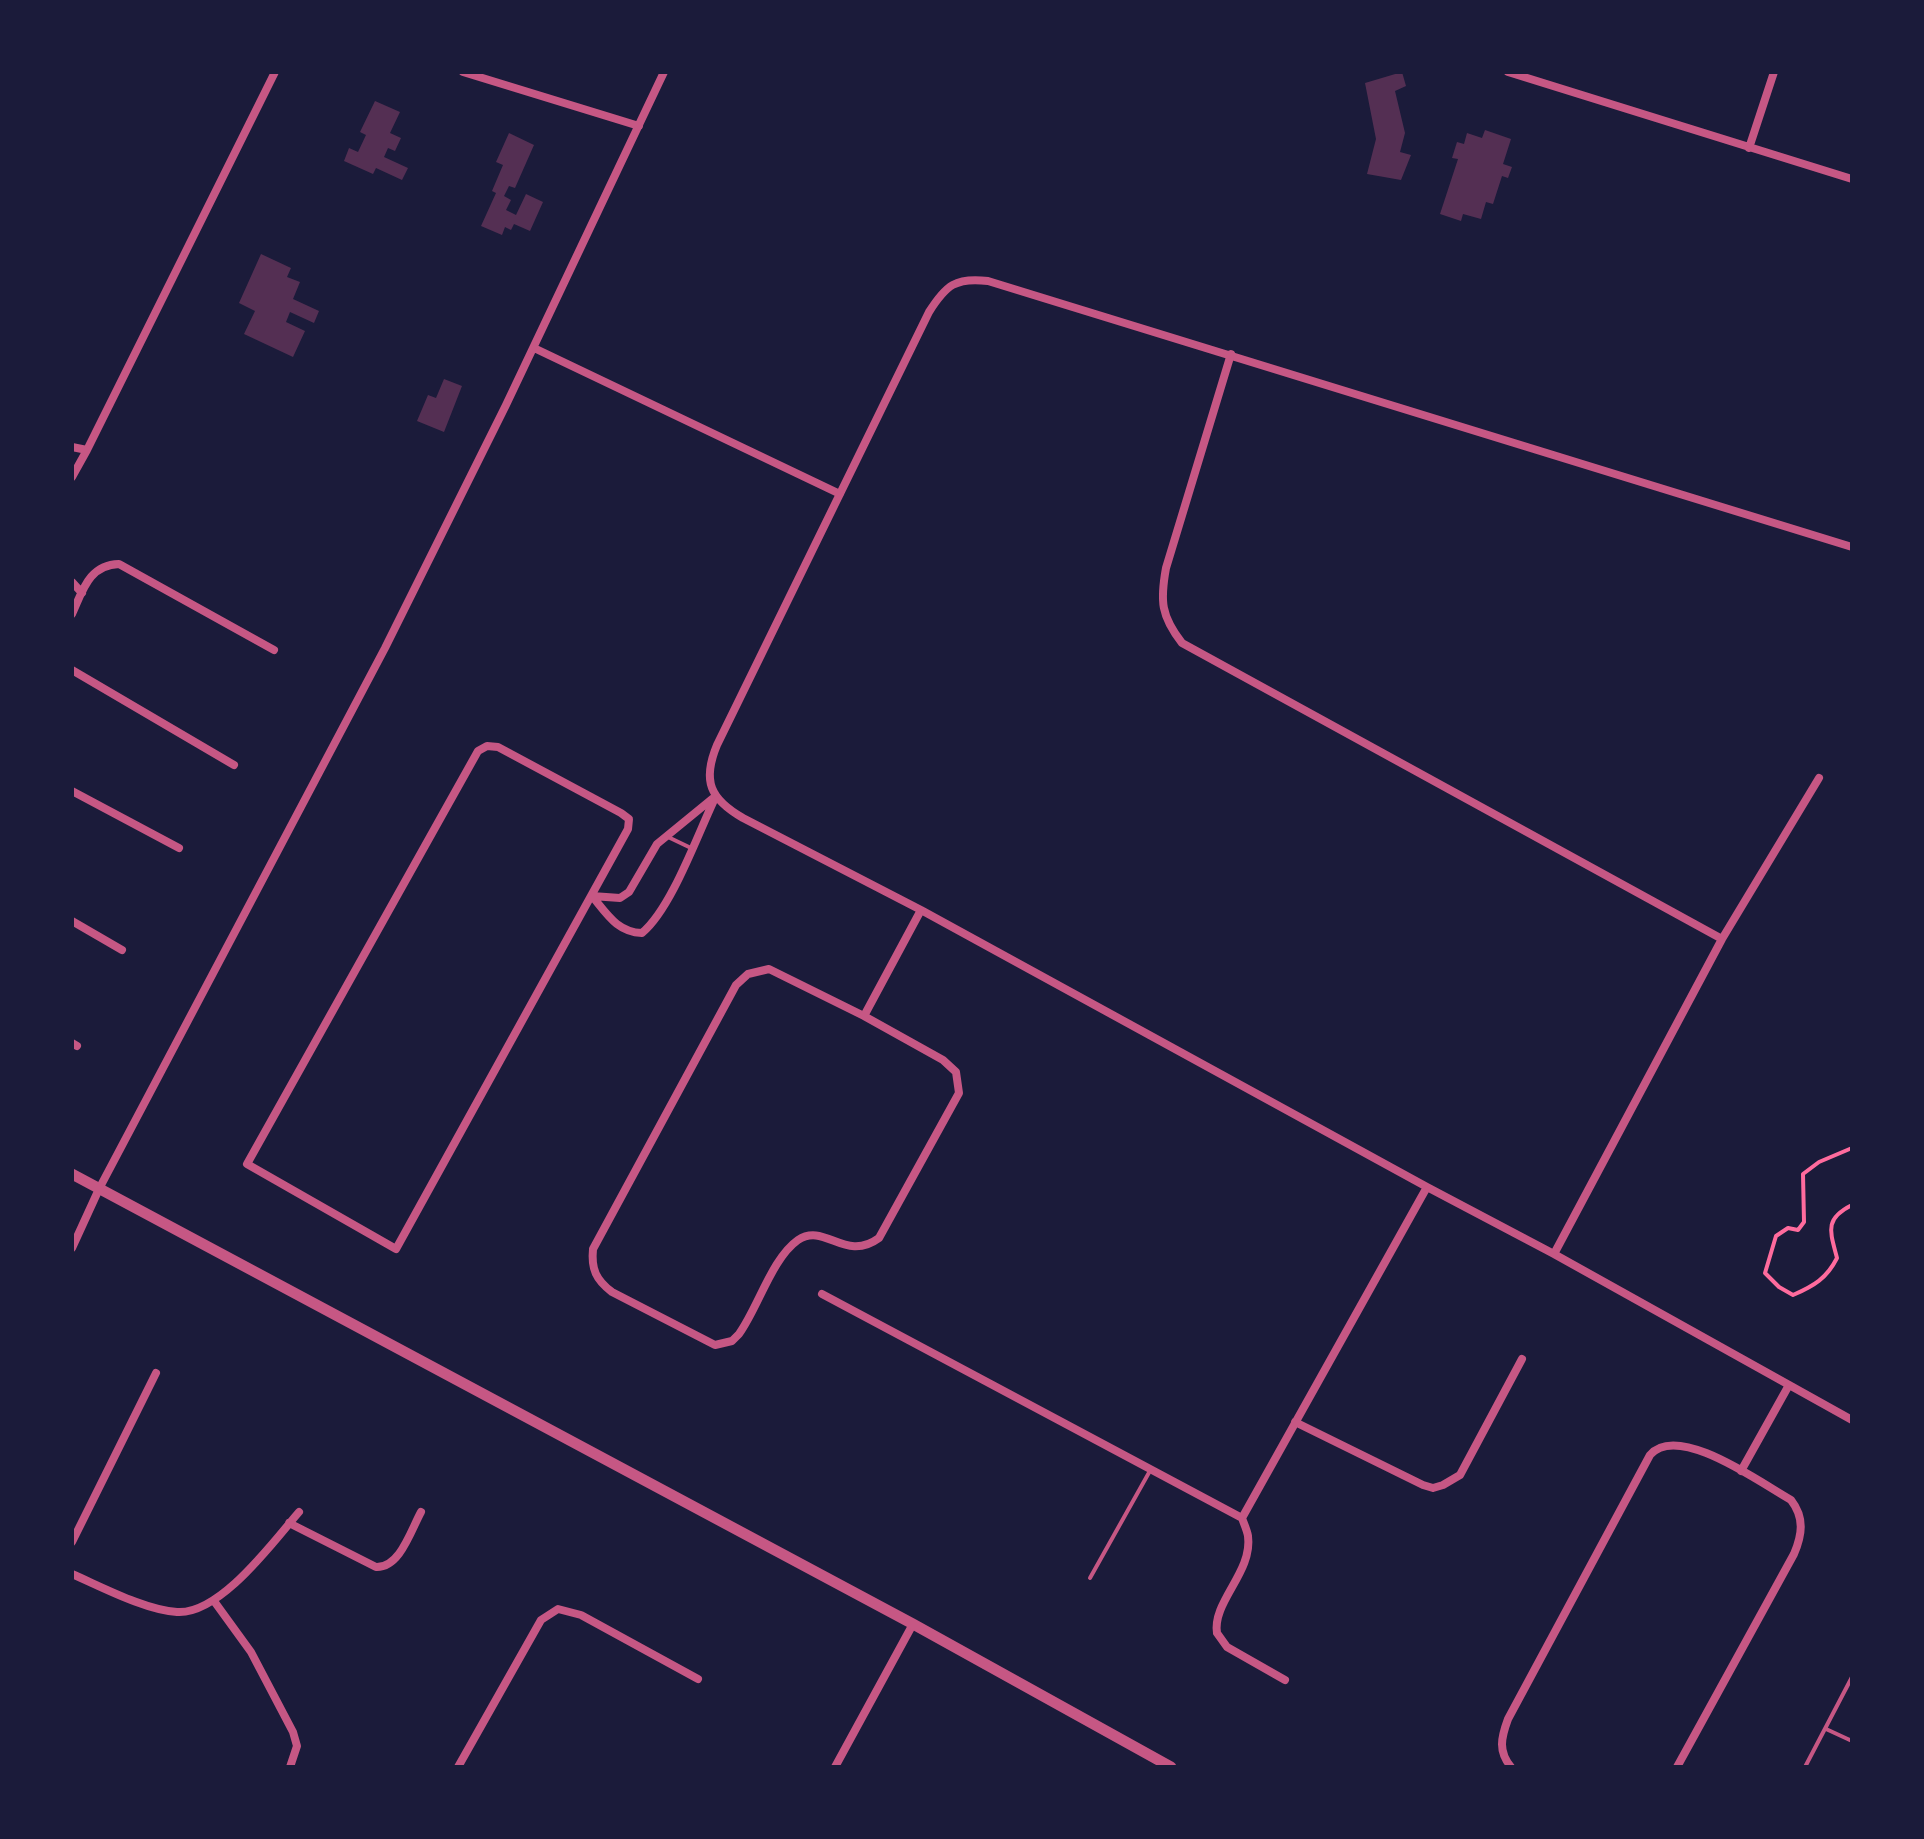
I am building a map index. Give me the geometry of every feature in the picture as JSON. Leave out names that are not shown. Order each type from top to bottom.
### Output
[{"type":"street","points":[[72,477],[275,72]]},
{"type":"street","points":[[463,72],[639,126]]},
{"type":"street","points":[[72,1248],[99,1189],[385,648],[534,348],[664,72]]},
{"type":"street","points":[[1508,72],[1852,179]]},
{"type":"street","points":[[1749,148],[1774,72]]},
{"type":"street","points":[[1852,547],[1231,354],[988,281],[970,279],[957,282],[938,298],[714,752],[709,777],[723,805],[743,818],[921,910],[1554,1254],[1852,1420]]},
{"type":"street","points":[[534,348],[840,494]]},
{"type":"street","points":[[1231,354],[1166,568],[1161,594],[1169,627],[1182,643],[1722,939]]},
{"type":"street","points":[[72,447],[87,450]]},
{"type":"street","points":[[72,614],[99,568],[119,564],[274,650]]},
{"type":"street","points":[[72,582],[82,593]]},
{"type":"street","points":[[72,670],[234,765]]},
{"type":"street","points":[[487,746],[498,747],[629,819],[628,829],[592,896],[396,1249],[247,1164],[478,751],[487,746]]},
{"type":"street","points":[[1554,1254],[1722,939],[1819,778]]},
{"type":"street","points":[[72,791],[179,848]]},
{"type":"street","points":[[592,896],[620,898],[629,892],[657,844],[716,796]]},
{"type":"street","points":[[592,896],[617,927],[629,933],[642,933],[653,924],[716,796]]},
{"type":"street","points":[[864,1016],[921,910]]},
{"type":"street","points":[[72,921],[122,950]]},
{"type":"street","points":[[769,969],[864,1016],[943,1060],[956,1072],[959,1081],[959,1093],[954,1105],[879,1238],[861,1248],[820,1236],[804,1237],[797,1241],[782,1257],[747,1323],[732,1341],[725,1344],[703,1341],[600,1283],[593,1267],[593,1249],[597,1239],[736,985],[748,974],[769,969]]},
{"type":"street","points":[[72,1174],[913,1624],[1171,1767]]},
{"type":"street","points":[[1242,1518],[1427,1187]]},
{"type":"street","points":[[822,1294],[1242,1518],[1248,1536],[1245,1560],[1218,1617],[1217,1633],[1227,1647],[1285,1680]]},
{"type":"street","points":[[1295,1422],[1409,1480],[1433,1488],[1460,1475],[1522,1359]]},
{"type":"street","points":[[72,1542],[156,1373]]},
{"type":"street","points":[[1741,1471],[1789,1385]]},
{"type":"street","points":[[1511,1767],[1503,1757],[1501,1746],[1508,1719],[1650,1455],[1663,1445],[1682,1445],[1741,1471],[1791,1500],[1801,1518],[1799,1541],[1677,1767]]},
{"type":"street","points":[[72,1574],[140,1602],[178,1612],[195,1610],[214,1601],[299,1512]]},
{"type":"street","points":[[289,1523],[376,1567],[384,1567],[393,1562],[421,1512]]},
{"type":"street","points":[[214,1601],[251,1652],[293,1732],[297,1746],[290,1767]]},
{"type":"street","points":[[458,1767],[541,1620],[558,1609],[581,1615],[698,1679]]},
{"type":"street","points":[[835,1767],[913,1624]]},
{"type":"lane","points":[[666,836],[691,848]]},
{"type":"lane","points":[[1090,1578],[1151,1469]]},
{"type":"lane","points":[[1805,1767],[1852,1677]]},
{"type":"lane","points":[[1826,1729],[1852,1741]]},
{"type":"path","points":[[1852,1148],[1819,1162],[1803,1174],[1804,1222],[1798,1230],[1788,1228],[1776,1236],[1765,1273],[1793,1295],[1813,1286],[1829,1273],[1837,1258],[1830,1233],[1832,1221],[1838,1212],[1852,1205]]},
{"type":"building","points":[[1402,72],[1406,86],[1395,91],[1405,133],[1400,152],[1411,155],[1401,180],[1367,174],[1376,139],[1365,83]]},
{"type":"building","points":[[375,101],[400,112],[390,133],[401,138],[395,151],[388,148],[384,157],[408,168],[402,180],[376,168],[373,174],[344,161],[349,148],[358,152],[366,135],[360,132]]},
{"type":"building","points":[[1485,130],[1511,139],[1503,164],[1512,167],[1508,178],[1502,176],[1493,204],[1486,202],[1481,219],[1463,214],[1461,221],[1440,214],[1458,159],[1452,158],[1457,142],[1464,144],[1467,133],[1482,138]]},
{"type":"building","points":[[509,133],[534,145],[515,188],[509,186],[504,196],[511,200],[506,210],[516,215],[526,194],[543,202],[530,231],[514,224],[511,230],[505,227],[502,235],[481,226],[496,193],[492,191],[503,165],[496,162]]},
{"type":"building","points":[[261,254],[291,268],[287,277],[300,282],[293,299],[319,311],[314,323],[290,312],[286,322],[305,331],[293,357],[244,334],[255,311],[239,303]]},
{"type":"building","points":[[444,379],[462,386],[444,432],[417,421],[428,395],[436,398]]}]
